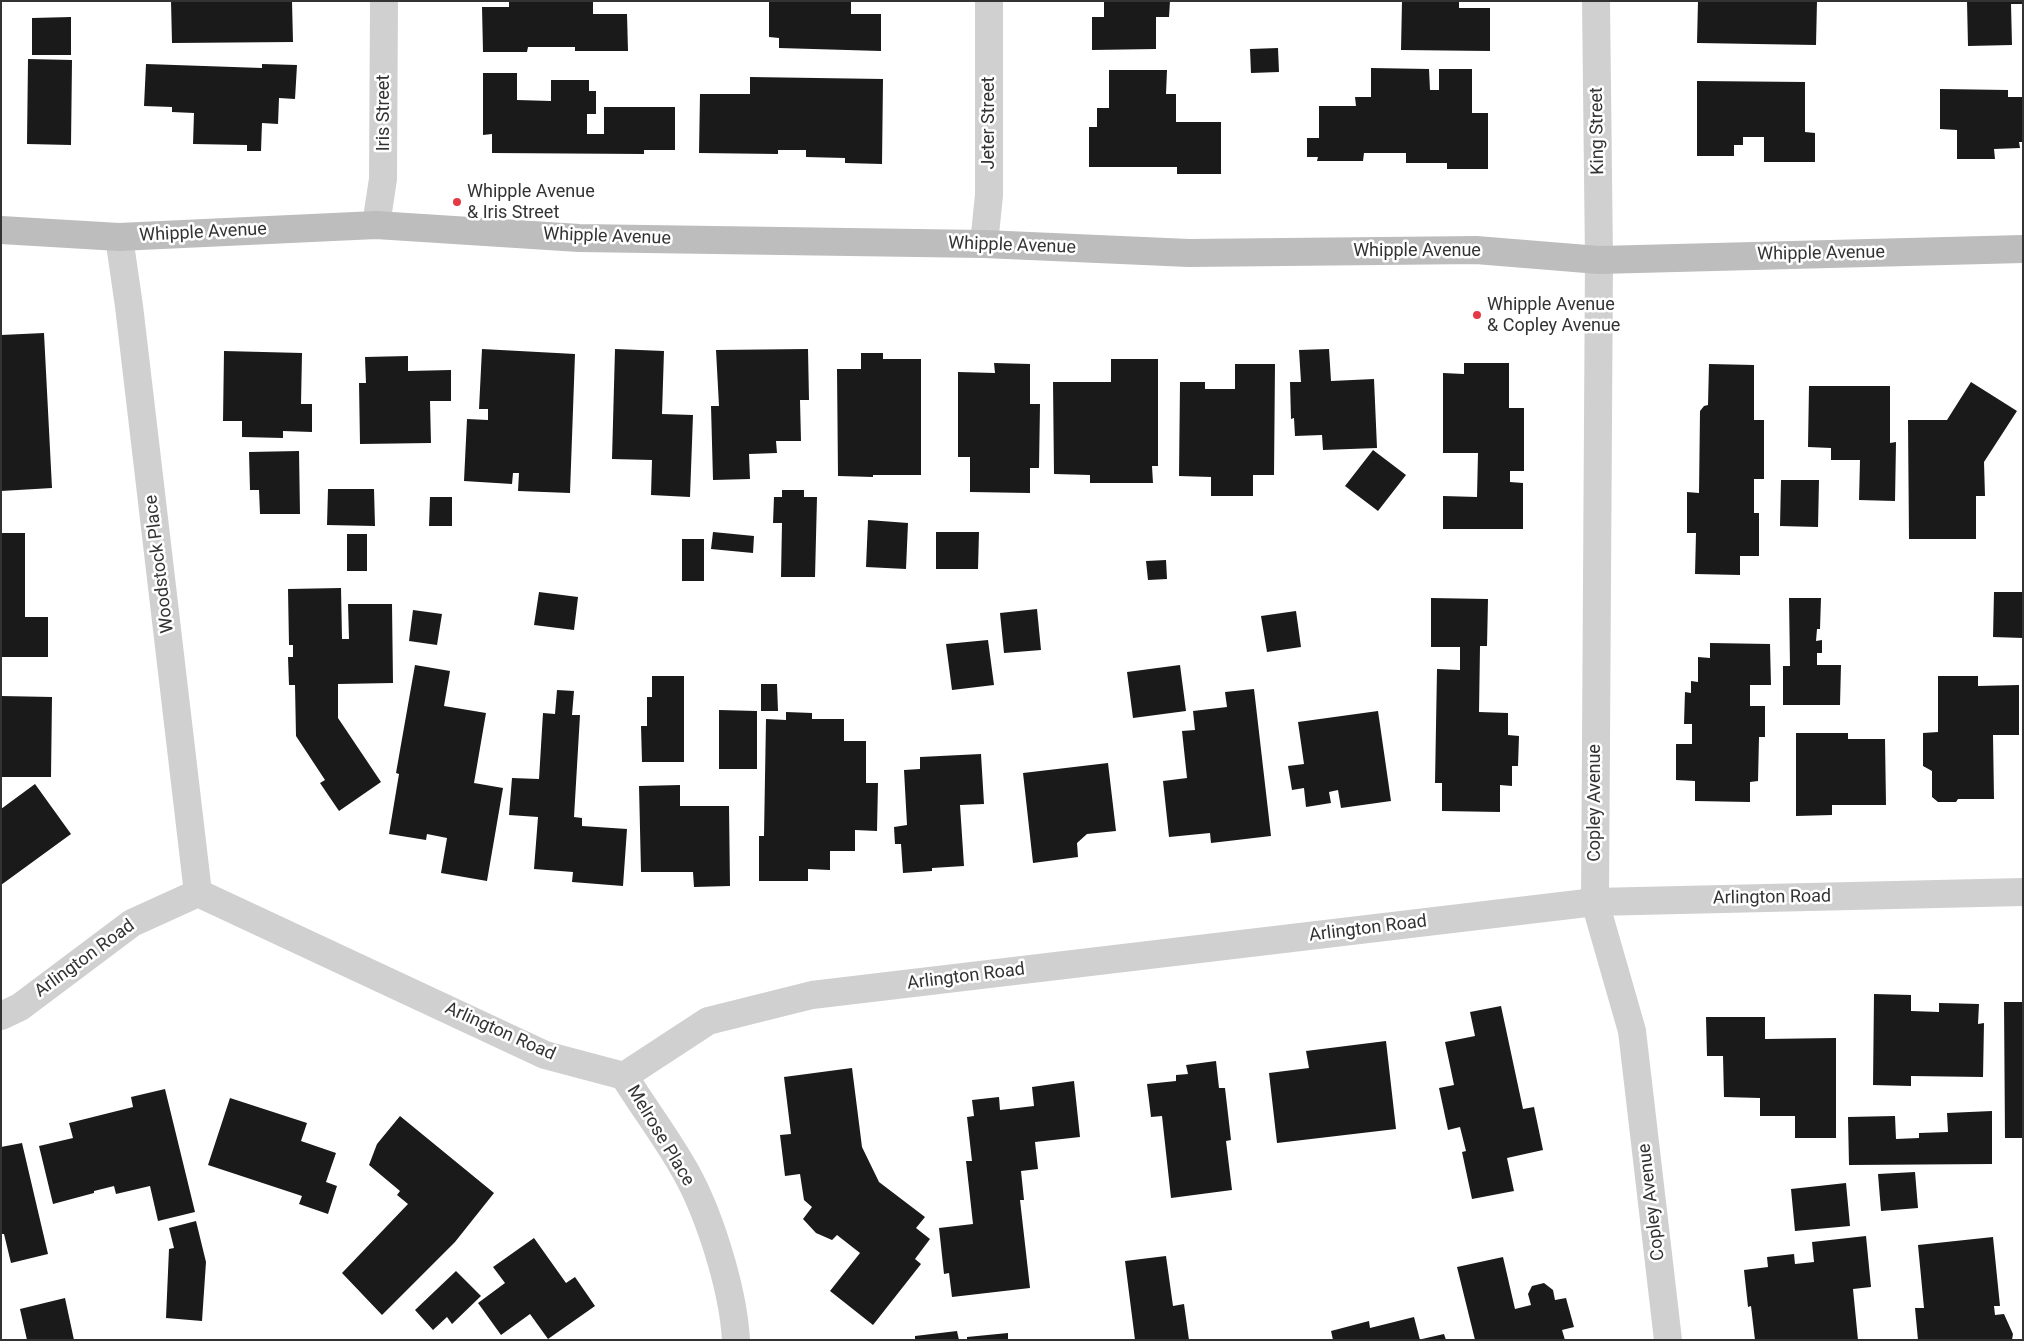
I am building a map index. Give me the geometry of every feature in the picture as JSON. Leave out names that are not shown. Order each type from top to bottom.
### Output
[{"type":"main road","name":"Whipple Avenue","points":[[1,230],[119,237],[376,225],[579,238],[984,244],[1189,253],[1476,250],[1599,260],[2023,249]]},
{"type":"street","name":"Iris Street","points":[[376,225],[384,179],[384,1]]},
{"type":"street","name":"Jeter Street","points":[[984,244],[989,195],[989,1]]},
{"type":"street","name":"King Street","points":[[1596,1],[1599,260]]},
{"type":"street","name":"Woodstock Place","points":[[119,237],[129,306],[198,893]]},
{"type":"street","name":"Copley Avenue","points":[[1599,260],[1595,902],[1632,1031],[1668,1340]]},
{"type":"street","name":"Arlington Road","points":[[1,1016],[20,1006],[132,923],[198,893],[544,1055],[624,1076],[708,1021],[812,995],[1595,902],[2023,892]]},
{"type":"street","name":"Melrose Place","points":[[624,1076],[681,1164],[707,1219],[724,1274],[736,1340]]},
{"type":"building","points":[[171,1],[292,1],[293,42],[172,43]]},
{"type":"building","points":[[509,1],[593,1],[593,14],[627,14],[628,51],[575,51],[575,47],[528,47],[527,52],[483,52],[482,7],[509,7]]},
{"type":"building","points":[[769,1],[851,1],[851,14],[881,14],[881,51],[779,48],[779,38],[769,37]]},
{"type":"building","points":[[1104,1],[1170,1],[1169,17],[1156,17],[1156,49],[1092,50],[1092,17],[1104,17]]},
{"type":"building","points":[[1402,1],[1459,1],[1459,8],[1490,8],[1490,51],[1401,50]]},
{"type":"building","points":[[1698,1],[1817,1],[1816,45],[1697,43]]},
{"type":"building","points":[[1967,1],[2023,1],[2023,4],[2011,4],[2012,45],[1968,46]]},
{"type":"building","points":[[71,17],[71,55],[32,55],[32,18]]},
{"type":"building","points":[[1278,48],[1279,72],[1251,73],[1250,49]]},
{"type":"building","points":[[28,59],[72,60],[71,145],[27,144]]},
{"type":"building","points":[[146,64],[262,68],[262,64],[297,65],[295,99],[279,98],[278,124],[262,123],[261,151],[247,151],[247,145],[193,144],[194,113],[172,112],[172,107],[144,106]]},
{"type":"building","points":[[1371,68],[1429,69],[1430,90],[1439,90],[1439,69],[1472,69],[1472,113],[1488,113],[1488,169],[1447,169],[1447,163],[1406,163],[1406,153],[1364,153],[1363,161],[1317,161],[1318,157],[1307,157],[1307,138],[1319,138],[1319,106],[1356,106],[1355,97],[1371,97]]},
{"type":"building","points":[[1109,70],[1167,70],[1166,94],[1176,94],[1176,122],[1221,122],[1221,174],[1177,174],[1177,167],[1089,167],[1089,127],[1097,127],[1097,108],[1109,108]]},
{"type":"building","points":[[483,73],[517,73],[517,100],[551,101],[551,80],[589,80],[589,91],[596,91],[596,114],[587,114],[587,134],[604,134],[604,107],[675,107],[675,150],[644,150],[644,154],[492,153],[492,134],[483,135]]},
{"type":"building","points":[[750,77],[883,79],[882,164],[845,163],[845,158],[806,157],[806,150],[778,150],[778,154],[699,153],[700,94],[750,94]]},
{"type":"building","points":[[1697,81],[1805,82],[1805,132],[1815,133],[1815,162],[1764,162],[1764,137],[1743,137],[1743,145],[1734,145],[1734,156],[1697,156]]},
{"type":"building","points":[[1940,89],[2008,90],[2008,97],[2023,97],[2023,142],[2019,142],[2020,148],[1994,149],[1995,159],[1957,159],[1957,130],[1940,129]]},
{"type":"building","points":[[44,333],[52,488],[1,491],[1,335]]},
{"type":"building","points":[[482,349],[575,354],[570,493],[518,491],[519,473],[513,473],[512,484],[464,481],[467,419],[488,420],[488,409],[479,409]]},
{"type":"building","points":[[615,349],[664,351],[662,414],[693,415],[690,497],[651,495],[652,460],[612,459]]},
{"type":"building","points":[[808,349],[809,400],[800,400],[801,441],[776,441],[777,453],[749,454],[750,479],[713,480],[711,406],[719,406],[716,350]]},
{"type":"building","points":[[1329,349],[1331,381],[1374,379],[1377,448],[1323,450],[1322,435],[1295,436],[1294,418],[1291,419],[1290,382],[1301,382],[1299,350]]},
{"type":"building","points":[[224,351],[302,353],[301,404],[312,404],[312,432],[283,431],[283,438],[242,437],[242,421],[223,421]]},
{"type":"building","points":[[861,353],[883,353],[883,359],[921,359],[921,475],[838,476],[837,369],[861,369]]},
{"type":"building","points":[[408,356],[408,371],[451,370],[451,401],[430,401],[431,443],[360,444],[359,383],[366,383],[365,357]]},
{"type":"building","points":[[1111,359],[1158,359],[1158,466],[1152,466],[1153,483],[1090,483],[1090,475],[1054,474],[1053,382],[1111,382]]},
{"type":"building","points":[[994,363],[1030,364],[1030,404],[1040,404],[1039,468],[1030,468],[1030,493],[970,492],[970,457],[958,457],[958,372],[995,373]]},
{"type":"building","points":[[1464,363],[1509,363],[1509,408],[1524,408],[1524,471],[1510,471],[1510,482],[1523,483],[1523,529],[1443,529],[1443,496],[1477,497],[1478,453],[1443,453],[1443,373],[1464,374]]},
{"type":"building","points":[[1235,364],[1275,364],[1274,475],[1253,475],[1253,496],[1211,496],[1211,477],[1179,476],[1180,382],[1205,382],[1205,389],[1235,389]]},
{"type":"building","points":[[1709,364],[1754,365],[1754,420],[1764,420],[1764,479],[1754,479],[1754,513],[1759,513],[1759,556],[1740,556],[1740,575],[1695,574],[1696,533],[1687,533],[1687,492],[1699,493],[1700,411],[1704,406],[1708,405]]},
{"type":"building","points":[[1971,382],[2017,411],[1984,462],[1985,496],[1976,496],[1976,539],[1909,539],[1908,420],[1947,420]]},
{"type":"building","points":[[1809,386],[1890,386],[1890,443],[1896,442],[1895,501],[1859,500],[1860,460],[1831,460],[1831,448],[1808,447]]},
{"type":"building","points":[[1373,450],[1406,475],[1378,511],[1345,486]]},
{"type":"building","points":[[299,451],[300,514],[260,514],[259,490],[250,490],[249,452]]},
{"type":"building","points":[[1781,480],[1819,480],[1818,527],[1780,526]]},
{"type":"building","points":[[328,489],[374,489],[375,526],[327,525]]},
{"type":"building","points":[[782,490],[804,490],[804,497],[817,497],[815,577],[781,577],[782,523],[773,523],[774,497],[782,497]]},
{"type":"building","points":[[430,497],[452,497],[452,526],[429,526]]},
{"type":"building","points":[[868,520],[908,523],[906,569],[866,567]]},
{"type":"building","points":[[713,532],[754,536],[753,553],[711,549]]},
{"type":"building","points":[[936,532],[979,532],[978,569],[936,569]]},
{"type":"building","points":[[1,533],[25,533],[25,617],[48,617],[48,657],[1,657]]},
{"type":"building","points":[[347,534],[367,534],[367,571],[347,571]]},
{"type":"building","points":[[682,539],[704,539],[704,581],[682,581]]},
{"type":"building","points":[[1166,560],[1167,579],[1148,580],[1146,561]]},
{"type":"building","points":[[341,588],[342,639],[349,639],[348,604],[392,604],[393,683],[338,684],[338,718],[381,782],[339,811],[320,783],[325,780],[296,736],[295,685],[289,685],[288,657],[293,657],[293,645],[289,645],[288,589]]},
{"type":"building","points":[[539,592],[578,597],[574,630],[534,625]]},
{"type":"building","points":[[1994,592],[2023,592],[2023,638],[1993,637]]},
{"type":"building","points":[[1431,598],[1488,599],[1487,646],[1480,646],[1479,712],[1508,713],[1508,735],[1519,736],[1518,766],[1512,766],[1512,786],[1500,785],[1500,812],[1442,811],[1442,783],[1435,783],[1437,669],[1460,670],[1460,647],[1431,647]]},
{"type":"building","points":[[1789,598],[1821,598],[1820,629],[1817,629],[1816,641],[1822,640],[1822,653],[1817,653],[1817,665],[1841,665],[1840,705],[1783,705],[1783,666],[1790,666]]},
{"type":"building","points":[[1037,609],[1041,650],[1004,653],[1000,613]]},
{"type":"building","points":[[413,610],[442,614],[437,645],[409,641]]},
{"type":"building","points":[[1296,611],[1301,647],[1267,652],[1261,616]]},
{"type":"building","points":[[988,640],[994,685],[952,690],[946,644]]},
{"type":"building","points":[[1710,643],[1770,644],[1771,685],[1750,685],[1750,706],[1765,706],[1765,737],[1759,737],[1758,781],[1750,782],[1750,802],[1695,801],[1695,781],[1676,780],[1676,744],[1692,744],[1692,724],[1684,724],[1685,692],[1691,693],[1691,681],[1698,682],[1698,657],[1710,658]]},
{"type":"building","points":[[415,665],[450,671],[444,706],[486,713],[474,783],[503,788],[487,881],[441,873],[447,838],[427,834],[426,840],[389,834],[399,774],[396,773]]},
{"type":"building","points":[[1180,665],[1186,711],[1133,718],[1127,672]]},
{"type":"building","points":[[652,676],[684,676],[684,762],[642,762],[641,726],[647,726],[647,697],[652,697]]},
{"type":"building","points":[[1938,676],[1978,676],[1978,686],[2019,685],[2019,735],[1993,735],[1994,799],[1958,799],[1956,802],[1938,802],[1932,797],[1932,771],[1923,766],[1923,733],[1938,732]]},
{"type":"building","points":[[761,684],[777,684],[778,711],[761,711]]},
{"type":"building","points":[[1254,689],[1271,836],[1211,843],[1210,833],[1169,837],[1163,781],[1187,778],[1182,731],[1195,730],[1193,711],[1227,707],[1225,692]]},
{"type":"building","points":[[557,690],[574,691],[572,715],[580,715],[574,817],[582,818],[582,826],[627,829],[623,886],[572,882],[573,872],[534,869],[538,817],[509,815],[512,778],[539,779],[543,713],[555,714]]},
{"type":"building","points":[[1,696],[52,697],[51,777],[1,777]]},
{"type":"building","points":[[719,710],[757,711],[757,769],[719,769]]},
{"type":"building","points":[[1378,711],[1391,801],[1341,808],[1338,790],[1329,792],[1331,803],[1306,807],[1304,788],[1292,790],[1288,766],[1304,764],[1298,722]]},
{"type":"building","points":[[786,712],[812,713],[812,719],[844,719],[844,741],[866,741],[866,783],[878,783],[877,831],[855,830],[855,851],[830,851],[830,870],[808,869],[808,881],[759,881],[759,836],[764,836],[766,719],[786,720]]},
{"type":"building","points":[[1796,733],[1848,733],[1848,739],[1885,739],[1886,805],[1832,805],[1832,815],[1796,816]]},
{"type":"building","points":[[981,754],[984,804],[960,805],[964,866],[932,868],[932,871],[903,873],[901,844],[895,844],[894,827],[907,825],[904,770],[920,769],[920,757]]},
{"type":"building","points":[[1108,763],[1116,831],[1087,834],[1077,843],[1078,857],[1033,863],[1023,773]]},
{"type":"building","points":[[35,784],[71,834],[1,885],[1,809]]},
{"type":"building","points":[[680,785],[680,806],[729,806],[730,886],[694,887],[693,872],[641,872],[639,786]]},
{"type":"building","points":[[1874,994],[1911,995],[1911,1011],[1939,1012],[1939,1003],[1979,1004],[1978,1024],[1984,1023],[1983,1077],[1911,1076],[1911,1086],[1873,1085]]},
{"type":"building","points":[[2004,1002],[2023,1002],[2023,1138],[2005,1138]]},
{"type":"building","points":[[1501,1006],[1523,1109],[1534,1107],[1543,1150],[1507,1158],[1514,1191],[1472,1199],[1462,1152],[1466,1151],[1460,1127],[1448,1130],[1439,1088],[1454,1085],[1445,1042],[1475,1036],[1470,1012]]},
{"type":"building","points":[[1706,1017],[1765,1017],[1765,1039],[1836,1038],[1836,1138],[1795,1138],[1795,1116],[1760,1116],[1760,1098],[1724,1097],[1723,1056],[1707,1056]]},
{"type":"building","points":[[1386,1041],[1396,1129],[1277,1143],[1269,1073],[1309,1068],[1306,1051]]},
{"type":"building","points":[[1216,1061],[1219,1088],[1225,1088],[1231,1140],[1226,1141],[1232,1190],[1171,1198],[1162,1116],[1151,1117],[1147,1084],[1176,1081],[1176,1075],[1188,1074],[1186,1065]]},
{"type":"building","points":[[852,1068],[862,1147],[879,1182],[925,1217],[916,1228],[930,1239],[915,1259],[921,1264],[873,1325],[830,1291],[860,1253],[837,1235],[832,1240],[816,1233],[803,1219],[812,1207],[804,1200],[800,1174],[785,1176],[780,1135],[791,1134],[784,1077]]},
{"type":"building","points":[[1074,1081],[1080,1137],[1035,1142],[1038,1169],[1021,1171],[1024,1200],[1020,1200],[1030,1288],[952,1297],[949,1273],[944,1274],[939,1228],[973,1224],[966,1161],[972,1161],[967,1117],[974,1116],[972,1100],[999,1097],[1000,1110],[1034,1106],[1032,1087]]},
{"type":"building","points":[[165,1089],[195,1212],[158,1221],[150,1186],[116,1194],[114,1186],[53,1204],[39,1146],[73,1138],[69,1123],[133,1107],[131,1097]]},
{"type":"building","points":[[230,1098],[307,1123],[301,1141],[336,1153],[326,1182],[337,1186],[328,1214],[299,1204],[302,1196],[208,1165]]},
{"type":"building","points":[[1992,1111],[1992,1164],[1849,1165],[1848,1117],[1895,1116],[1896,1139],[1919,1138],[1919,1133],[1948,1132],[1947,1113]]},
{"type":"building","points":[[400,1116],[494,1193],[455,1242],[382,1315],[342,1273],[408,1204],[397,1195],[400,1191],[369,1165],[377,1144]]},
{"type":"building","points":[[22,1143],[48,1254],[11,1263],[4,1234],[1,1234],[1,1147]]},
{"type":"building","points":[[1915,1172],[1918,1208],[1881,1211],[1878,1174]]},
{"type":"building","points":[[1846,1183],[1850,1226],[1795,1231],[1791,1189]]},
{"type":"building","points":[[196,1221],[206,1262],[202,1321],[166,1318],[169,1249],[174,1248],[169,1228]]},
{"type":"building","points":[[1866,1236],[1871,1287],[1853,1289],[1858,1340],[1755,1340],[1751,1306],[1748,1307],[1744,1270],[1768,1267],[1767,1257],[1794,1254],[1795,1264],[1814,1262],[1812,1242]]},
{"type":"building","points":[[1993,1237],[2000,1306],[1994,1306],[1995,1315],[2004,1314],[2013,1334],[2012,1340],[1918,1340],[1915,1308],[1924,1308],[1918,1245]]},
{"type":"building","points":[[534,1238],[566,1283],[575,1277],[595,1306],[548,1339],[530,1314],[501,1335],[478,1303],[505,1283],[493,1267]]},
{"type":"building","points":[[1166,1256],[1173,1306],[1184,1304],[1189,1340],[1135,1340],[1125,1261]]},
{"type":"building","points":[[1503,1257],[1515,1309],[1531,1305],[1528,1294],[1532,1286],[1544,1283],[1553,1290],[1555,1300],[1566,1298],[1574,1327],[1562,1330],[1565,1340],[1475,1340],[1457,1267]]},
{"type":"building","points":[[456,1271],[481,1296],[452,1324],[447,1317],[433,1330],[415,1310]]},
{"type":"building","points":[[65,1298],[74,1340],[27,1340],[20,1309]]},
{"type":"building","points":[[1414,1317],[1420,1340],[1333,1340],[1331,1331],[1369,1321],[1370,1328]]},
{"type":"building","points":[[957,1331],[959,1340],[915,1340],[915,1336]]},
{"type":"building","points":[[1008,1333],[1008,1340],[967,1340],[967,1337]]},
{"type":"building","points":[[1444,1334],[1446,1340],[1422,1340],[1422,1339]]},
{"type":"place","name":"Whipple Avenue & Iris Street","points":[[457,202]]},
{"type":"place","name":"Whipple Avenue & Copley Avenue","points":[[1477,315]]}]
